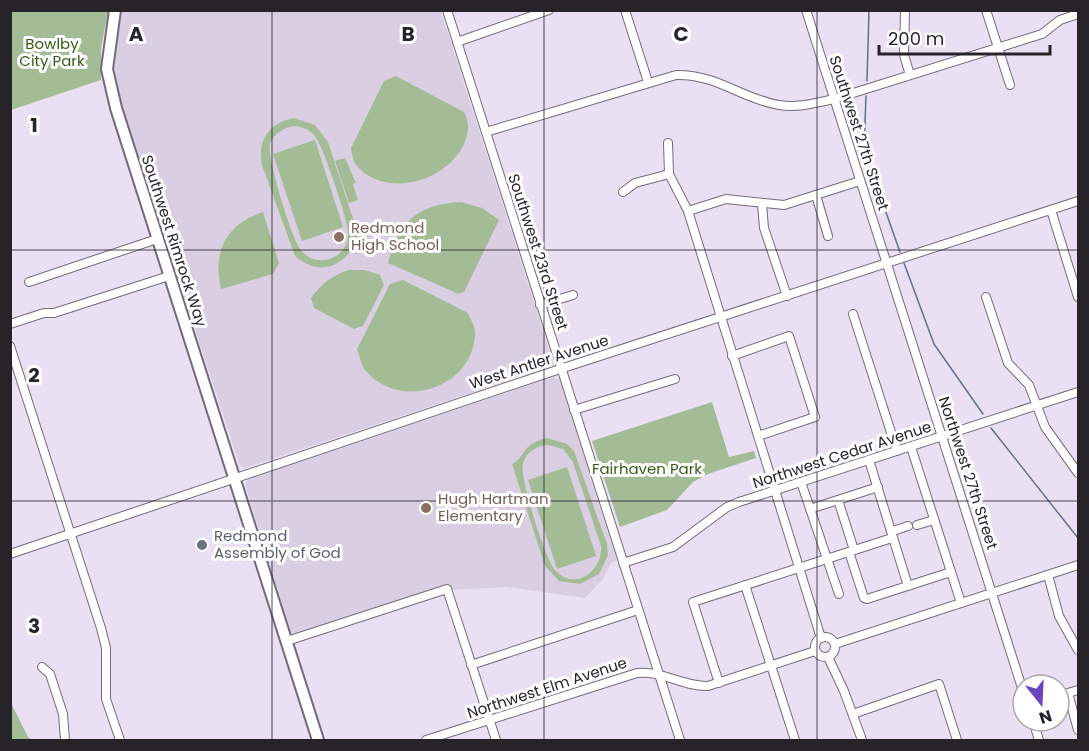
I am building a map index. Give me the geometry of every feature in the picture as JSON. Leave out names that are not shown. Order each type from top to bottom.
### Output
[{"type":"main road","name":"Southwest Rimrock Way","points":[[115,10],[107,69],[116,108],[318,741]]},
{"type":"street","name":"Southwest 23rd Street","points":[[447,10],[680,741]]},
{"type":"street","points":[[457,42],[549,10]]},
{"type":"street","points":[[625,10],[648,82]]},
{"type":"street","name":"Southwest 27th Street","points":[[806,10],[886,264]]},
{"type":"street","points":[[905,10],[904,55],[910,75]]},
{"type":"street","points":[[986,10],[1010,85]]},
{"type":"street","points":[[486,132],[676,75],[708,78],[776,104],[799,106],[834,99],[1042,34],[1060,20],[1078,14]]},
{"type":"street","points":[[668,143],[669,174],[688,211],[821,638]]},
{"type":"street","points":[[622,192],[635,183],[669,174]]},
{"type":"street","points":[[688,211],[726,199],[784,205],[860,181]]},
{"type":"street","points":[[816,195],[828,236]]},
{"type":"street","name":"West Antler Avenue","points":[[10,554],[560,369],[1078,201]]},
{"type":"street","points":[[762,204],[764,228],[787,296]]},
{"type":"street","points":[[1051,210],[1078,297]]},
{"type":"street","points":[[29,282],[157,239]]},
{"type":"street","name":"Northwest 27th Street","points":[[886,264],[1017,673]]},
{"type":"street","points":[[10,324],[44,313],[54,314],[169,276]]},
{"type":"street","points":[[540,305],[573,295]]},
{"type":"street","points":[[986,297],[1008,363],[1029,385],[1045,427],[1078,473]]},
{"type":"street","points":[[853,314],[897,451]]},
{"type":"street","points":[[732,356],[789,336],[814,417],[758,436]]},
{"type":"street","points":[[10,345],[106,648],[106,699],[120,741]]},
{"type":"street","points":[[574,410],[675,379]]},
{"type":"street","name":"Northwest Cedar Avenue","points":[[623,563],[673,547],[727,507],[1078,392]]},
{"type":"street","points":[[911,447],[961,603]]},
{"type":"street","points":[[869,460],[908,586]]},
{"type":"street","points":[[801,482],[839,594]]},
{"type":"street","points":[[810,509],[878,487]]},
{"type":"street","points":[[837,500],[864,598],[951,572]]},
{"type":"street","points":[[917,525],[934,520]]},
{"type":"street","points":[[719,683],[693,602],[851,551],[908,526]]},
{"type":"street","points":[[835,644],[1078,565]]},
{"type":"street","points":[[1048,575],[1059,616],[1078,650]]},
{"type":"street","points":[[745,585],[771,666],[791,740]]},
{"type":"street","points":[[287,641],[447,589],[496,741]]},
{"type":"street","points":[[471,665],[638,610]]},
{"type":"street","points":[[821,638],[831,639],[835,644],[833,654],[828,657],[821,657],[815,651],[816,641],[821,638]]},
{"type":"street","name":"Northwest Elm Avenue","points":[[426,741],[637,673],[658,674],[699,686],[719,683],[815,651]]},
{"type":"street","points":[[828,657],[862,741]]},
{"type":"street","points":[[42,667],[50,674],[63,714],[65,741]]},
{"type":"street","points":[[853,714],[939,684],[957,741]]},
{"type":"street","points":[[1078,690],[1068,693],[1078,730]]},
{"type":"shaded area","name":"Redmond High School","points":[[122,11],[441,11],[554,365],[245,468],[240,466],[117,93],[113,49]]},
{"type":"shaded area","name":"Hugh Hartman Elementary","points":[[554,377],[560,380],[617,561],[611,563],[603,579],[585,598],[507,587],[453,590],[445,586],[296,634],[291,632],[245,485],[248,479]]},
{"type":"green space","name":"Bowlby City Park","points":[[10,11],[108,11],[101,48],[101,80],[11,110]]},
{"type":"green space","points":[[396,76],[464,112],[468,130],[463,147],[439,172],[422,180],[387,183],[371,177],[356,164],[351,148],[384,81]]},
{"type":"green space","points":[[294,118],[315,125],[328,142],[364,252],[356,254],[353,248],[341,261],[326,267],[311,265],[295,256],[262,165],[261,156],[263,140],[267,134],[285,120]],"holes":[[[294,126],[310,132],[319,142],[347,223],[347,243],[341,252],[331,259],[314,259],[300,249],[276,180],[270,144],[276,134]]]},
{"type":"green space","points":[[315,140],[343,227],[302,241],[273,154]]},
{"type":"green space","points":[[345,158],[356,183],[353,184],[358,200],[349,203],[335,161]]},
{"type":"green space","points":[[461,202],[482,208],[499,220],[464,292],[459,294],[388,263],[398,236],[412,218],[433,206]]},
{"type":"green space","points":[[263,212],[279,263],[273,274],[221,289],[219,263],[225,241],[240,224]]},
{"type":"green space","points":[[349,270],[365,270],[380,275],[384,285],[363,326],[354,329],[314,308],[311,298],[327,281]]},
{"type":"green space","points":[[403,280],[468,313],[474,327],[475,335],[471,354],[461,369],[448,381],[432,388],[415,391],[397,390],[380,383],[364,369],[357,349],[390,284]]},
{"type":"green space","name":"Fairhaven Park","points":[[712,402],[729,457],[754,451],[756,458],[708,474],[693,482],[667,510],[620,527],[592,441]]},
{"type":"green space","points":[[547,438],[567,444],[574,451],[607,544],[608,555],[599,574],[580,584],[559,581],[545,566],[512,464],[527,448]],"holes":[[[548,445],[563,449],[573,462],[601,546],[598,563],[593,570],[580,579],[564,577],[551,564],[534,518],[523,471],[525,459],[536,448]]]},
{"type":"green space","points":[[567,467],[596,556],[557,569],[528,480]]},
{"type":"green space","points":[[11,703],[28,737],[33,740],[11,740]]},
{"type":"waterway","points":[[867,81],[869,10]]},
{"type":"waterway","points":[[866,96],[864,150],[900,252]]},
{"type":"waterway","points":[[904,263],[934,344],[983,414]]},
{"type":"waterway","points":[[991,428],[1078,538]]},
{"type":"place","name":"Redmond High School","points":[[339,237]]},
{"type":"place","name":"Hugh Hartman Elementary","points":[[426,508]]},
{"type":"place","name":"Redmond Assembly of God","points":[[202,545]]}]
